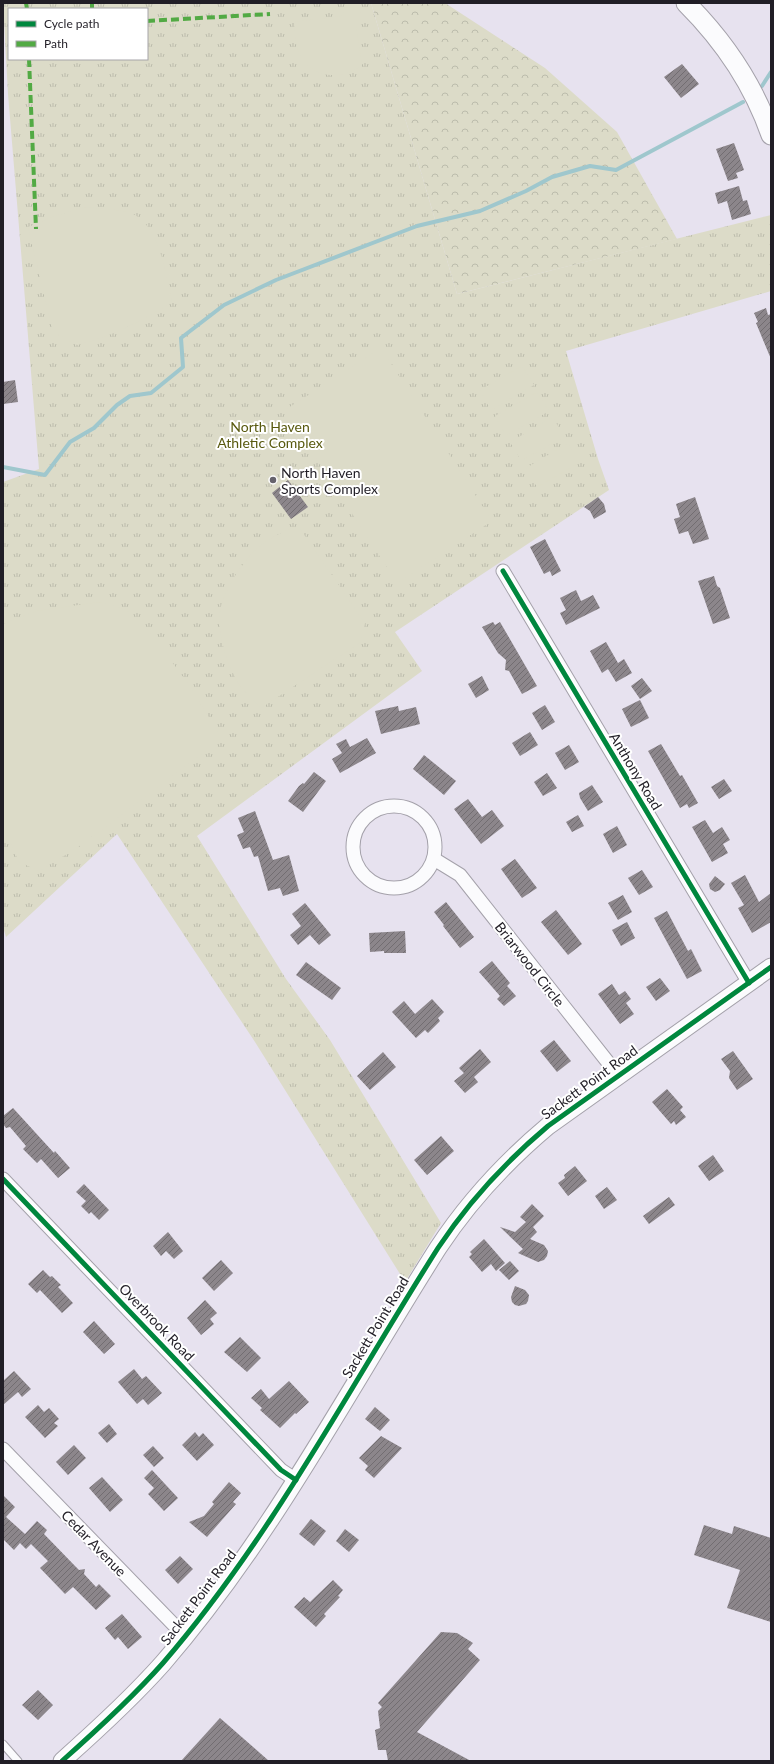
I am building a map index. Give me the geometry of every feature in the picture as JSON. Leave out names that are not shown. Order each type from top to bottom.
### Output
[{"type":"main road","points":[[686,3],[712,31],[737,67],[756,101],[771,135]]},
{"type":"street","name":"Anthony Road","points":[[504,571],[749,983]]},
{"type":"street","points":[[392,806],[405,807],[417,812],[426,821],[433,832],[436,845],[434,859],[428,871],[418,880],[405,887],[391,888],[377,884],[366,877],[357,865],[353,852],[354,838],[359,826],[368,816],[379,809],[392,806]]},
{"type":"street","name":"Briarwood Circle","points":[[434,859],[460,875],[618,1075]]},
{"type":"street","name":"Sackett Point Road","points":[[62,1761],[140,1688],[186,1635],[249,1550],[296,1480],[414,1285],[455,1223],[495,1174],[548,1126],[771,967]]},
{"type":"street","name":"Overbrook Road","points":[[3,1179],[281,1470],[296,1480]]},
{"type":"street","name":"Cedar Avenue","points":[[3,1450],[175,1626],[186,1635]]},
{"type":"lane","points":[[3,1744],[18,1761]]},
{"type":"green space","name":"North Haven Athletic Complex","points":[[3,3],[371,3],[457,294],[771,215],[771,291],[566,351],[598,459],[609,490],[395,632],[422,671],[197,836],[286,979],[330,1040],[441,1223],[405,1282],[255,1042],[117,834],[6,937],[3,927],[3,482],[39,469],[8,94]]},
{"type":"green space","points":[[371,3],[445,3],[545,68],[617,132],[677,239],[457,294]]},
{"type":"green space","points":[[347,7],[354,7],[360,11],[361,19],[356,26],[362,65],[344,74],[335,75],[317,72],[309,67],[298,50],[294,22],[341,16]]},
{"type":"green space","points":[[84,207],[124,211],[133,214],[142,220],[150,229],[156,240],[164,266],[172,302],[150,316],[126,328],[102,338],[77,345],[53,332],[28,227],[55,216]]},
{"type":"green space","points":[[381,348],[492,521],[397,583],[285,410]]},
{"type":"green space","points":[[522,366],[534,385],[491,410],[480,390]]},
{"type":"green space","points":[[537,392],[549,411],[506,436],[495,416]]},
{"type":"green space","points":[[553,417],[564,437],[521,461],[510,442]]},
{"type":"green space","points":[[568,443],[579,463],[537,487],[526,468]]},
{"type":"green space","points":[[298,526],[365,623],[361,642],[261,708],[240,686],[228,662],[221,637],[219,620],[221,608],[224,596],[232,581],[252,554],[259,547],[277,535]]},
{"type":"green space","points":[[99,602],[113,605],[129,612],[147,629],[190,686],[222,739],[77,848],[39,871],[19,862],[3,826],[3,624],[36,611]]},
{"type":"building","points":[[682,64],[699,84],[681,98],[664,77]]},
{"type":"building","points":[[734,143],[744,170],[736,173],[738,178],[728,181],[716,149]]},
{"type":"building","points":[[739,186],[743,201],[747,200],[751,214],[732,220],[727,201],[718,204],[715,193]]},
{"type":"building","points":[[766,308],[768,315],[771,314],[771,359],[756,323],[758,322],[754,313]]},
{"type":"building","points":[[15,380],[18,402],[3,404],[3,382]]},
{"type":"building","points":[[288,480],[308,507],[291,519],[272,493]]},
{"type":"building","points":[[598,497],[604,504],[606,512],[594,519],[590,511],[584,507]]},
{"type":"building","points":[[695,497],[709,539],[693,544],[688,531],[679,534],[674,519],[680,517],[676,504]]},
{"type":"building","points":[[545,539],[561,571],[552,576],[550,571],[544,574],[530,547]]},
{"type":"building","points":[[714,576],[717,586],[720,588],[730,618],[713,624],[698,581]]},
{"type":"building","points":[[576,590],[581,601],[593,595],[600,608],[566,625],[560,613],[566,610],[560,598]]},
{"type":"building","points":[[493,622],[495,625],[500,622],[537,686],[522,694],[509,671],[505,670],[506,660],[498,653],[482,627]]},
{"type":"building","points":[[606,642],[618,663],[624,659],[632,673],[616,682],[608,669],[602,673],[590,651]]},
{"type":"building","points":[[482,676],[489,690],[476,698],[468,684]]},
{"type":"building","points":[[642,678],[652,691],[640,699],[631,686]]},
{"type":"building","points":[[640,700],[649,718],[631,727],[622,709]]},
{"type":"building","points":[[545,705],[555,722],[542,730],[532,713]]},
{"type":"building","points":[[398,706],[399,711],[416,707],[420,724],[381,734],[375,711]]},
{"type":"building","points":[[530,732],[538,745],[520,756],[512,743]]},
{"type":"building","points":[[367,738],[376,753],[340,773],[332,759],[342,753],[336,744],[346,739],[350,747]]},
{"type":"building","points":[[661,744],[680,776],[682,775],[698,803],[689,808],[687,804],[680,808],[648,751]]},
{"type":"building","points":[[569,745],[579,762],[565,770],[555,753]]},
{"type":"building","points":[[424,755],[456,781],[444,795],[413,769]]},
{"type":"building","points":[[314,772],[326,781],[303,812],[288,801],[299,786],[303,783],[304,784]]},
{"type":"building","points":[[547,773],[557,788],[543,796],[534,782]]},
{"type":"building","points":[[724,779],[732,791],[719,799],[711,787]]},
{"type":"building","points":[[592,785],[603,802],[588,811],[580,798],[579,793]]},
{"type":"building","points":[[468,799],[482,817],[492,810],[504,826],[481,844],[454,809]]},
{"type":"building","points":[[255,811],[273,860],[289,855],[299,891],[283,896],[280,888],[268,891],[258,856],[254,857],[250,847],[243,849],[237,835],[244,832],[238,818]]},
{"type":"building","points":[[578,815],[584,826],[572,832],[566,822]]},
{"type":"building","points":[[705,820],[713,833],[722,827],[730,840],[723,844],[728,853],[712,862],[692,827]]},
{"type":"building","points":[[617,826],[627,845],[613,853],[603,834]]},
{"type":"building","points":[[515,859],[537,888],[522,898],[501,869]]},
{"type":"building","points":[[642,870],[653,887],[639,895],[628,878]]},
{"type":"building","points":[[745,875],[759,902],[771,893],[771,922],[752,933],[738,908],[744,905],[731,883]]},
{"type":"building","points":[[715,876],[725,884],[720,890],[715,892],[710,889],[709,884]]},
{"type":"building","points":[[623,895],[632,912],[618,920],[608,903]]},
{"type":"building","points":[[446,902],[474,937],[460,948],[434,912]]},
{"type":"building","points":[[305,903],[331,935],[319,945],[310,935],[298,945],[290,935],[301,926],[292,914]]},
{"type":"building","points":[[556,910],[582,944],[568,955],[541,922]]},
{"type":"building","points":[[667,911],[688,951],[691,949],[702,971],[687,979],[654,918]]},
{"type":"building","points":[[627,922],[635,938],[621,946],[612,930]]},
{"type":"building","points":[[405,931],[406,953],[384,953],[384,951],[370,952],[369,933]]},
{"type":"building","points":[[492,961],[510,983],[507,986],[516,996],[504,1006],[497,999],[500,996],[479,972]]},
{"type":"building","points":[[306,962],[341,988],[332,1000],[296,975]]},
{"type":"building","points":[[660,978],[670,991],[656,1001],[646,987]]},
{"type":"building","points":[[612,984],[619,995],[625,991],[631,999],[626,1003],[634,1014],[620,1024],[598,994]]},
{"type":"building","points":[[432,999],[444,1012],[438,1018],[440,1021],[428,1033],[425,1030],[416,1038],[392,1012],[404,1001],[415,1014]]},
{"type":"building","points":[[554,1040],[571,1061],[557,1072],[540,1051]]},
{"type":"building","points":[[480,1049],[491,1062],[474,1077],[478,1082],[465,1093],[454,1081],[464,1073],[459,1068]]},
{"type":"building","points":[[733,1051],[753,1079],[737,1090],[729,1078],[730,1071],[721,1059]]},
{"type":"building","points":[[383,1052],[396,1067],[370,1090],[357,1076]]},
{"type":"building","points":[[667,1089],[683,1107],[680,1110],[686,1117],[676,1125],[674,1121],[671,1124],[652,1102]]},
{"type":"building","points":[[13,1108],[54,1153],[55,1151],[70,1168],[58,1178],[41,1159],[37,1163],[23,1149],[26,1146],[10,1127],[6,1128],[3,1124],[3,1116]]},
{"type":"building","points":[[441,1136],[454,1151],[427,1175],[414,1160]]},
{"type":"building","points":[[713,1155],[724,1171],[709,1181],[698,1166]]},
{"type":"building","points":[[575,1166],[587,1181],[568,1196],[558,1183],[565,1178],[564,1175]]},
{"type":"building","points":[[84,1184],[109,1210],[99,1220],[91,1212],[89,1214],[81,1206],[86,1201],[76,1192]]},
{"type":"building","points":[[607,1187],[617,1200],[604,1209],[595,1196]]},
{"type":"building","points":[[669,1197],[675,1205],[649,1224],[643,1216]]},
{"type":"building","points":[[532,1204],[544,1216],[533,1227],[537,1232],[530,1239],[544,1245],[548,1251],[544,1260],[538,1262],[518,1253],[523,1249],[500,1227],[515,1232],[526,1222],[520,1217]]},
{"type":"building","points":[[168,1232],[183,1251],[174,1259],[166,1251],[161,1256],[153,1246]]},
{"type":"building","points":[[484,1239],[505,1263],[496,1271],[491,1264],[482,1272],[469,1257],[472,1254],[470,1252]]},
{"type":"building","points":[[221,1260],[233,1273],[214,1291],[202,1278]]},
{"type":"building","points":[[510,1261],[519,1271],[509,1280],[499,1270]]},
{"type":"building","points":[[43,1270],[61,1285],[58,1287],[73,1303],[62,1313],[40,1290],[37,1293],[28,1284]]},
{"type":"building","points":[[515,1286],[525,1290],[529,1295],[526,1304],[519,1306],[512,1302],[511,1297]]},
{"type":"building","points":[[205,1300],[217,1313],[210,1319],[214,1324],[201,1335],[187,1318]]},
{"type":"building","points":[[94,1321],[115,1344],[104,1354],[83,1332]]},
{"type":"building","points":[[240,1337],[261,1358],[247,1372],[224,1352]]},
{"type":"building","points":[[134,1369],[142,1379],[146,1376],[162,1393],[148,1405],[143,1399],[137,1404],[118,1382]]},
{"type":"building","points":[[14,1371],[31,1389],[22,1397],[18,1392],[3,1405],[3,1381]]},
{"type":"building","points":[[289,1381],[309,1402],[280,1428],[260,1410],[262,1408],[251,1398],[261,1389],[269,1399]]},
{"type":"building","points":[[38,1405],[44,1412],[49,1408],[59,1419],[54,1423],[58,1426],[45,1438],[25,1417]]},
{"type":"building","points":[[375,1407],[390,1420],[380,1431],[365,1419]]},
{"type":"building","points":[[109,1424],[117,1434],[107,1443],[98,1433]]},
{"type":"building","points":[[195,1432],[199,1437],[203,1433],[214,1445],[197,1461],[182,1445]]},
{"type":"building","points":[[381,1436],[402,1448],[374,1478],[365,1470],[368,1466],[359,1458]]},
{"type":"building","points":[[74,1445],[86,1458],[68,1475],[56,1462]]},
{"type":"building","points":[[153,1446],[164,1458],[154,1467],[143,1455]]},
{"type":"building","points":[[152,1470],[178,1498],[164,1511],[148,1494],[154,1488],[144,1478]]},
{"type":"building","points":[[102,1477],[123,1500],[110,1512],[89,1488]]},
{"type":"building","points":[[229,1482],[241,1493],[233,1502],[236,1504],[207,1537],[189,1522],[204,1516],[214,1504],[212,1502]]},
{"type":"building","points":[[3,1495],[15,1507],[6,1517],[25,1534],[37,1521],[47,1530],[44,1534],[75,1566],[79,1570],[85,1569],[84,1574],[96,1587],[99,1584],[111,1596],[96,1610],[73,1587],[65,1594],[40,1568],[48,1561],[31,1544],[26,1549],[20,1543],[14,1550],[3,1539]]},
{"type":"building","points":[[311,1519],[326,1531],[314,1546],[299,1534]]},
{"type":"building","points":[[704,1525],[732,1534],[734,1526],[771,1538],[771,1622],[727,1608],[740,1570],[694,1555]]},
{"type":"building","points":[[345,1529],[359,1540],[349,1552],[336,1541]]},
{"type":"building","points":[[180,1556],[193,1569],[178,1584],[165,1570]]},
{"type":"building","points":[[333,1580],[343,1590],[338,1596],[340,1597],[324,1614],[326,1616],[316,1627],[294,1607],[304,1597],[310,1602]]},
{"type":"building","points":[[122,1614],[142,1637],[128,1649],[118,1637],[115,1640],[105,1628]]},
{"type":"building","points":[[441,1632],[457,1633],[473,1643],[468,1649],[480,1660],[417,1732],[471,1761],[388,1761],[386,1750],[378,1750],[375,1730],[380,1728],[378,1711],[382,1707],[378,1703]]},
{"type":"building","points":[[38,1690],[53,1705],[38,1720],[22,1705]]},
{"type":"building","points":[[220,1718],[269,1761],[181,1761]]},
{"type":"waterway","points":[[762,86],[771,72]]},
{"type":"waterway","points":[[3,467],[45,475],[70,442],[94,428],[117,405],[130,396],[151,393],[183,367],[181,338],[224,305],[276,280],[417,226],[480,211],[526,191],[552,177],[590,166],[616,170],[743,102]]},
{"type":"marked path","points":[[26,3],[27,8]]},
{"type":"marked path","points":[[92,3],[92,8]]},
{"type":"marked path","points":[[148,21],[270,14]]},
{"type":"marked path","points":[[29,60],[36,229]]},
{"type":"cycle path","points":[[503,571],[749,983]]},
{"type":"cycle path","points":[[62,1761],[114,1714],[163,1663],[202,1615],[239,1565],[308,1461],[438,1248],[462,1214],[488,1183],[502,1168],[548,1126],[771,967]]},
{"type":"cycle path","points":[[3,1179],[281,1470],[296,1480]]},
{"type":"place","name":"North Haven Sports Complex","points":[[273,480]]}]
